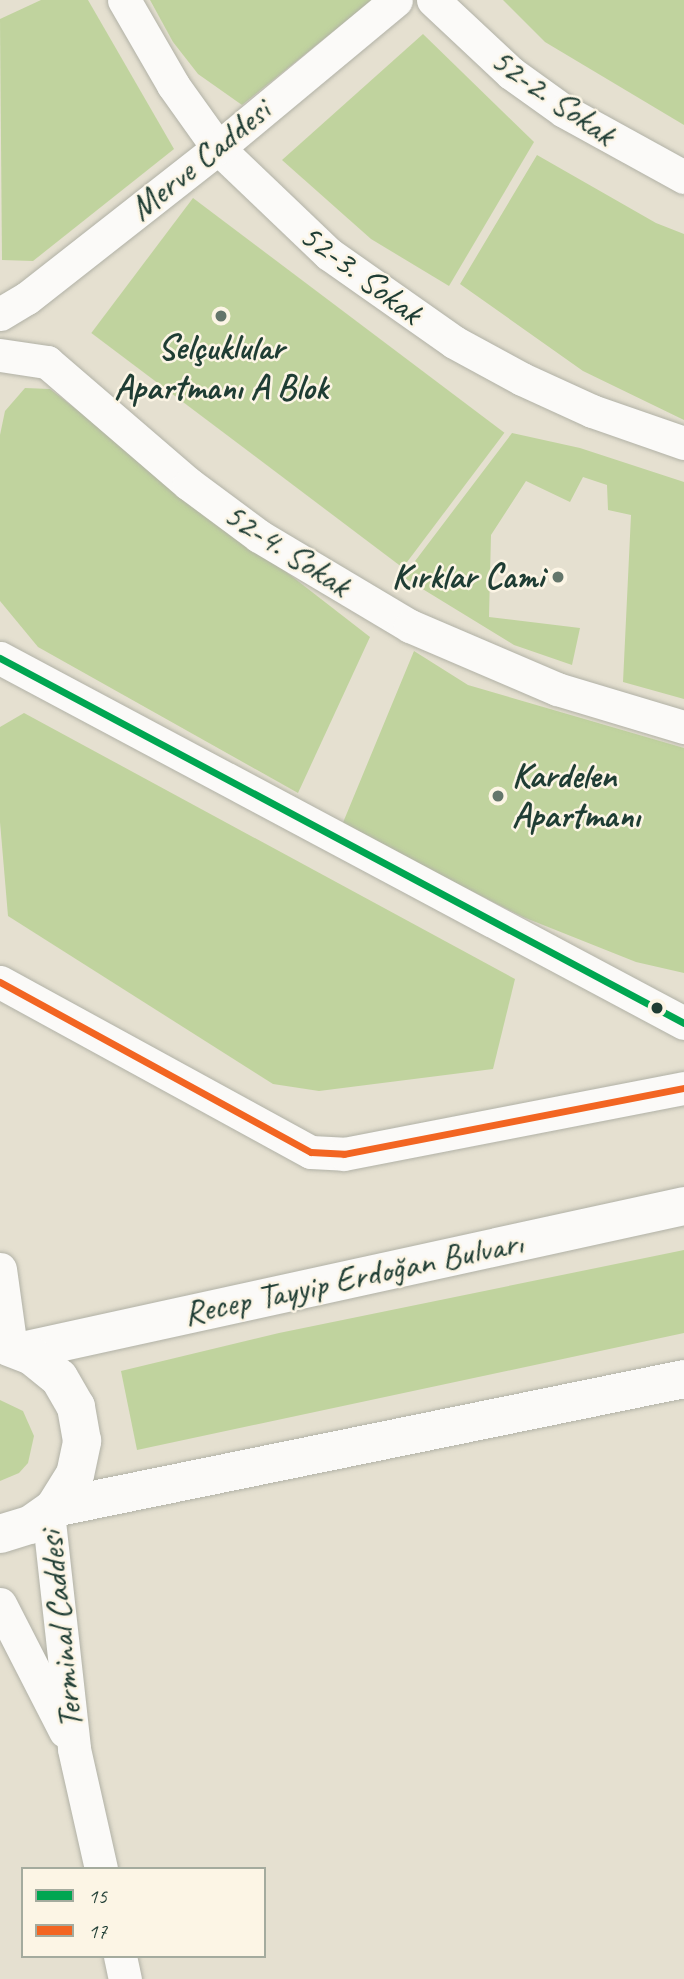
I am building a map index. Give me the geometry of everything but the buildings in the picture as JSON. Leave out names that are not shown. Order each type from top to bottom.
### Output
[{"type":"street","name":"52-3. Sokak","points":[[124,0],[173,85],[218,148],[329,254],[454,342],[592,411],[684,443]]},
{"type":"street","name":"Merve Caddesi","points":[[0,314],[27,298],[218,148],[396,0]]},
{"type":"street","name":"52-2. Sokak","points":[[433,0],[511,72],[564,111],[684,177]]},
{"type":"street","name":"52-4. Sokak","points":[[0,355],[47,362],[189,484],[249,529],[410,626],[557,689],[684,727]]},
{"type":"street","points":[[0,658],[684,1023]]},
{"type":"street","points":[[0,982],[311,1152],[344,1154],[684,1088]]},
{"type":"street","name":"Recep Tayyip Erdoğan Bulvarı","points":[[11,1348],[684,1206]]},
{"type":"street","points":[[0,1269],[11,1348],[59,1378],[80,1418],[79,1464],[51,1510],[30,1525],[0,1534]]},
{"type":"street","points":[[51,1510],[684,1379]]},
{"type":"street","name":"Terminal Caddesi","points":[[51,1510],[74,1749],[101,1867]]},
{"type":"street","name":"Terminal Caddesi","points":[[0,1604],[74,1749]]},
{"type":"street","points":[[120,1958],[125,1979]]},
{"type":"green space","points":[[41,0],[88,0],[174,149],[33,261],[2,260],[0,19]]},
{"type":"green space","points":[[150,0],[371,1],[242,105],[198,74],[173,42]]},
{"type":"green space","points":[[503,0],[684,0],[684,125],[545,42]]},
{"type":"green space","points":[[423,34],[534,142],[449,286],[371,239],[282,160]]},
{"type":"green space","points":[[537,155],[656,223],[684,234],[684,420],[583,371],[460,284]]},
{"type":"green space","points":[[193,198],[504,433],[403,568],[91,333]]},
{"type":"green space","points":[[25,388],[50,389],[370,637],[298,793],[38,647],[0,601],[0,435],[5,411]]},
{"type":"green space","points":[[512,433],[580,448],[684,482],[684,699],[623,682],[631,515],[608,510],[607,485],[583,477],[570,502],[526,481],[491,535],[489,617],[580,628],[572,665],[514,645],[403,577]]},
{"type":"green space","points":[[414,651],[468,685],[684,748],[684,973],[636,962],[523,917],[342,825]]},
{"type":"green space","points":[[24,713],[515,979],[493,1069],[319,1091],[273,1084],[8,916],[0,822],[0,727]]},
{"type":"green space","points":[[684,1250],[684,1333],[137,1450],[121,1371],[279,1333]]},
{"type":"green space","points":[[0,1400],[23,1411],[34,1436],[28,1463],[19,1473],[0,1481]]},
{"type":"transit line","name":"15","points":[[0,658],[684,1023]]},
{"type":"transit line","name":"17","points":[[0,982],[311,1152],[344,1154],[684,1088]]},
{"type":"place","name":"Selçuklular Apartmanı A Blok","points":[[221,316]]},
{"type":"place","name":"Kırklar Cami","points":[[558,577]]},
{"type":"place","name":"Kardelen Apartmanı","points":[[498,796]]}]
